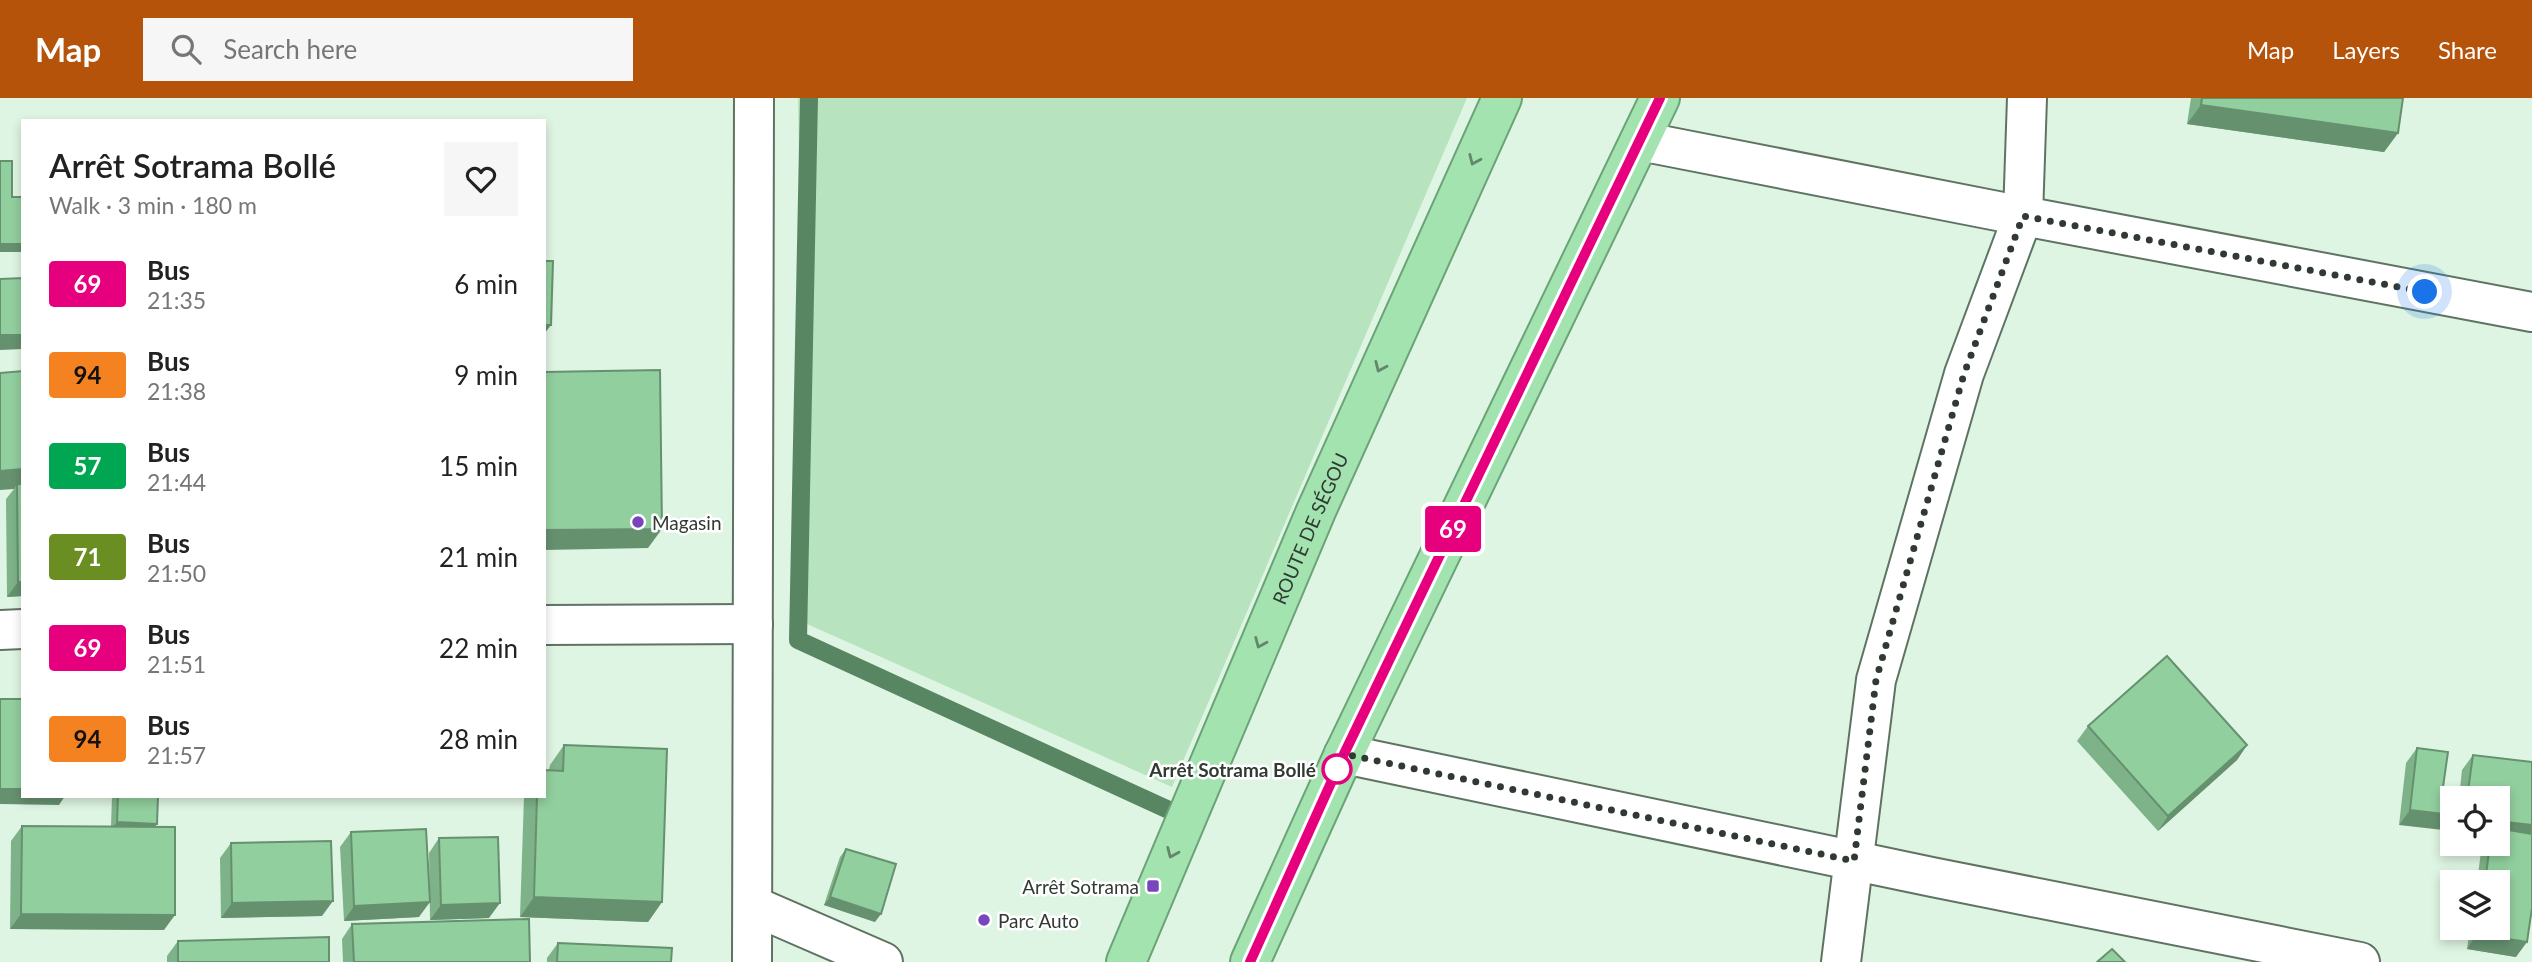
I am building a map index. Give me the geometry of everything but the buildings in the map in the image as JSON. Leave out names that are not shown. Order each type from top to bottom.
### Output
[{"type":"highway","name":"ROUTE DE SÉGOU","points":[[1126,962],[1316,510],[1502,98]]},
{"type":"highway","points":[[1250,962],[1344,754],[1660,98]]},
{"type":"street","points":[[752,962],[754,98]]},
{"type":"street","points":[[1841,962],[1876,680],[1964,374],[2023,216],[2027,98]]},
{"type":"street","points":[[1640,141],[2532,312]]},
{"type":"street","points":[[546,625],[753,624]]},
{"type":"street","points":[[0,630],[21,629]]},
{"type":"street","points":[[1344,754],[1854,861],[2360,962]]},
{"type":"street","points":[[754,906],[883,962]]},
{"type":"green space","points":[[798,98],[1467,98],[1172,787],[807,624]]},
{"type":"waterway","points":[[809,98],[798,640],[1171,811]]},
{"type":"bus line","name":"69","points":[[1250,962],[1344,754],[1660,98]]},
{"type":"place","name":"Magasin","points":[[638,522]]},
{"type":"place","name":"Arrêt Sotrama Bollé","points":[[1337,769]]},
{"type":"place","name":"Arrêt Sotrama","points":[[1153,886]]},
{"type":"place","name":"Parc Auto","points":[[984,920]]},
{"type":"route","points":[[1337,769],[1344,754],[1854,861],[1876,680],[1964,374],[2023,216],[2425,292]]}]
